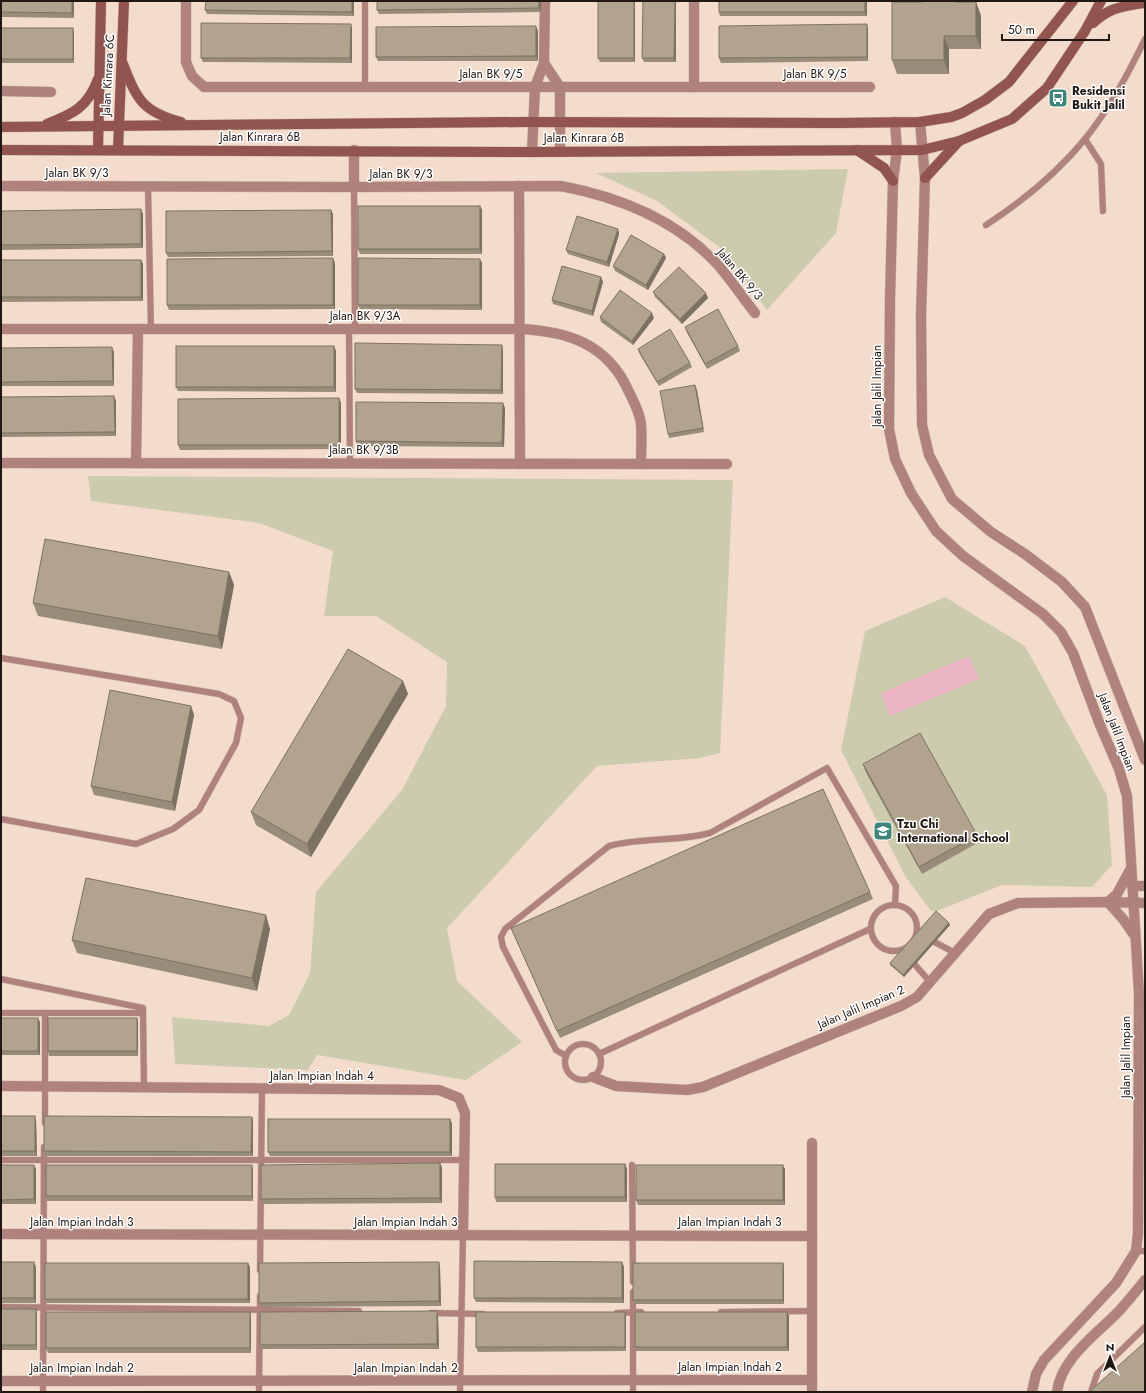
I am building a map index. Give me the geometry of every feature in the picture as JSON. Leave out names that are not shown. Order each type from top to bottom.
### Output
[{"type":"street","name":"Jalan Kinrara 6C","points":[[98,150],[101,1]]},
{"type":"street","name":"Jalan Kinrara 6C","points":[[118,150],[124,1]]},
{"type":"street","name":"Jalan BK 9/5","points":[[186,1],[186,62],[192,76],[204,87],[870,87]]},
{"type":"street","points":[[532,152],[535,87],[544,63],[545,1]]},
{"type":"street","points":[[694,1],[694,87]]},
{"type":"street","points":[[1065,1],[1066,12]]},
{"type":"street","name":"Jalan Kinrara 6B","points":[[1,127],[533,122],[920,122],[951,117],[962,113],[996,93],[1009,82],[1066,12],[1073,1]]},
{"type":"street","name":"Jalan Kinrara 6B","points":[[1,150],[354,150],[532,152],[922,150],[959,141],[1012,119],[1047,88],[1085,31],[1102,1]]},
{"type":"street","points":[[1085,31],[1104,12],[1143,3]]},
{"type":"street","points":[[121,61],[133,90],[140,100],[152,112],[164,118],[195,126]]},
{"type":"street","points":[[544,63],[560,87],[560,151]]},
{"type":"street","points":[[39,127],[71,115],[81,107],[95,86],[100,74]]},
{"type":"street","points":[[1,91],[51,92]]},
{"type":"street","name":"Jalan Jalil Impian","points":[[895,122],[897,150],[893,181],[889,429],[895,459],[912,493],[936,531],[963,556],[1043,614],[1061,632],[1074,653],[1100,725],[1119,769],[1127,796],[1130,870],[1139,993],[1138,1233],[1140,1251],[1116,1283],[1044,1360],[1036,1374],[1032,1392]]},
{"type":"street","name":"Jalan Jalil Impian","points":[[920,122],[925,178],[921,316],[922,425],[929,455],[952,499],[991,532],[1025,554],[1062,582],[1085,607],[1145,760]]},
{"type":"street","points":[[925,178],[959,141]]},
{"type":"street","points":[[354,150],[354,187]]},
{"type":"street","points":[[857,150],[884,168],[893,181]]},
{"type":"street","name":"Jalan BK 9/3","points":[[1,186],[561,186],[594,192],[650,214],[686,237],[718,265],[755,313]]},
{"type":"street","points":[[519,186],[520,464]]},
{"type":"street","name":"Jalan BK 9/3A","points":[[1,329],[519,329],[547,331],[582,341],[602,354],[619,371],[635,404],[641,422],[641,464]]},
{"type":"street","points":[[136,463],[138,329]]},
{"type":"street","name":"Jalan BK 9/3B","points":[[1,463],[727,464]]},
{"type":"street","points":[[1130,870],[1117,894],[1108,902],[1130,928],[1135,938]]},
{"type":"street","points":[[1132,886],[1145,886]]},
{"type":"street","name":"Jalan Jalil Impian 2","points":[[593,1077],[616,1086],[687,1090],[703,1087],[901,1006],[917,996],[989,914],[1018,903],[1145,903]]},
{"type":"street","name":"Jalan Impian Indah 4","points":[[1,1086],[439,1090],[459,1098],[465,1113],[463,1235]]},
{"type":"street","points":[[812,1143],[812,1392]]},
{"type":"street","name":"Jalan Impian Indah 3","points":[[1,1234],[812,1236]]},
{"type":"street","points":[[1057,1392],[1058,1379],[1073,1358],[1120,1310],[1145,1280]]},
{"type":"street","name":"Jalan Impian Indah 2","points":[[1,1381],[812,1380]]},
{"type":"lane","points":[[365,1],[366,87]]},
{"type":"lane","points":[[986,225],[1013,207],[1040,184],[1085,139],[1125,80],[1145,39]]},
{"type":"lane","points":[[1085,139],[1101,164],[1103,211]]},
{"type":"lane","points":[[148,186],[151,329]]},
{"type":"lane","points":[[350,463],[354,187]]},
{"type":"lane","points":[[1,658],[220,694],[234,701],[241,718],[236,743],[199,810],[173,829],[136,844],[1,819]]},
{"type":"lane","points":[[566,1056],[556,1050],[503,947],[501,937],[504,929],[609,846],[626,842],[691,838],[710,833],[827,768],[896,886],[895,904]]},
{"type":"lane","points":[[895,904],[909,910],[914,917],[917,932],[909,946],[903,950],[888,951],[880,948],[875,943],[870,930],[871,921],[874,914],[880,909],[895,904]]},
{"type":"lane","points":[[599,1054],[870,930]]},
{"type":"lane","points":[[917,932],[955,953]]},
{"type":"lane","points":[[903,950],[930,982]]},
{"type":"lane","points":[[1,979],[143,1008],[144,1087]]},
{"type":"lane","points":[[1,1013],[143,1013]]},
{"type":"lane","points":[[45,1013],[45,1130]]},
{"type":"lane","points":[[585,1044],[596,1049],[601,1059],[600,1069],[593,1077],[582,1080],[572,1076],[566,1067],[566,1056],[573,1046],[585,1044]]},
{"type":"lane","points":[[260,1279],[262,1089]]},
{"type":"lane","points":[[43,1392],[44,1138]]},
{"type":"lane","points":[[1,1160],[464,1160]]},
{"type":"lane","points":[[632,1165],[633,1392]]},
{"type":"lane","points":[[460,1392],[463,1235]]},
{"type":"lane","points":[[259,1392],[260,1287]]},
{"type":"lane","points":[[1,1307],[260,1309],[368,1312]]},
{"type":"lane","points":[[711,1312],[812,1311]]},
{"type":"lane","points":[[610,1313],[649,1312]]},
{"type":"lane","points":[[422,1313],[492,1314]]},
{"type":"lane","points":[[1091,1392],[1097,1374],[1145,1327]]},
{"type":"shaded area","points":[[848,169],[836,233],[767,310],[726,252],[657,201],[596,173]]},
{"type":"shaded area","points":[[88,476],[733,480],[720,753],[700,758],[597,766],[447,928],[457,981],[522,1042],[466,1080],[317,1055],[308,1070],[175,1064],[172,1017],[269,1026],[289,1015],[310,973],[316,892],[402,790],[446,706],[447,662],[376,616],[324,616],[333,551],[259,523],[91,501]]},
{"type":"shaded area","points":[[945,597],[1025,646],[1107,795],[1112,865],[1092,887],[1002,885],[937,911],[931,911],[905,876],[841,750],[865,631]]},
{"type":"shaded area","points":[[969,656],[979,679],[890,716],[881,693]]},
{"type":"building","points":[[1,1],[72,1],[72,13],[1,12]]},
{"type":"building","points":[[206,1],[352,1],[352,12],[205,10]]},
{"type":"building","points":[[377,1],[539,1],[539,8],[377,10]]},
{"type":"building","points":[[598,1],[634,1],[634,58],[598,58]]},
{"type":"building","points":[[643,1],[675,1],[674,58],[642,58]]},
{"type":"building","points":[[719,1],[865,1],[865,12],[719,12]]},
{"type":"building","points":[[892,2],[976,2],[976,36],[944,36],[944,60],[892,60]]},
{"type":"building","points":[[201,23],[351,24],[350,58],[201,58]]},
{"type":"building","points":[[867,24],[867,57],[719,58],[719,26]]},
{"type":"building","points":[[536,26],[536,56],[376,57],[376,27]]},
{"type":"building","points":[[1,28],[73,28],[73,59],[1,59]]},
{"type":"building","points":[[358,206],[480,206],[480,249],[358,249]]},
{"type":"building","points":[[141,209],[141,244],[1,245],[1,211]]},
{"type":"building","points":[[331,210],[332,251],[166,253],[166,211]]},
{"type":"building","points":[[577,216],[618,229],[607,262],[566,250]]},
{"type":"building","points":[[631,235],[664,254],[646,285],[613,266]]},
{"type":"building","points":[[333,258],[333,305],[167,305],[167,259]]},
{"type":"building","points":[[358,258],[480,259],[480,305],[358,305]]},
{"type":"building","points":[[1,260],[141,260],[141,297],[1,297]]},
{"type":"building","points":[[562,266],[601,277],[592,311],[552,300]]},
{"type":"building","points":[[679,267],[706,293],[680,319],[653,292]]},
{"type":"building","points":[[620,290],[652,313],[632,341],[600,317]]},
{"type":"building","points":[[718,309],[738,346],[705,364],[685,327]]},
{"type":"building","points":[[670,329],[690,363],[657,382],[638,349]]},
{"type":"building","points":[[355,343],[502,345],[501,390],[355,389]]},
{"type":"building","points":[[176,346],[334,346],[334,387],[176,387]]},
{"type":"building","points":[[112,347],[113,381],[1,382],[1,348]]},
{"type":"building","points":[[695,385],[703,428],[668,434],[660,391]]},
{"type":"building","points":[[114,396],[115,432],[1,433],[1,397]]},
{"type":"building","points":[[339,398],[339,445],[178,445],[178,399]]},
{"type":"building","points":[[356,402],[503,403],[502,443],[356,441]]},
{"type":"building","points":[[45,539],[229,572],[218,636],[33,603]]},
{"type":"building","points":[[348,649],[403,681],[307,844],[251,812]]},
{"type":"building","points":[[110,690],[191,706],[172,802],[91,786]]},
{"type":"building","points":[[920,733],[977,835],[919,867],[863,764]]},
{"type":"building","points":[[823,789],[870,892],[557,1031],[511,928]]},
{"type":"building","points":[[86,878],[266,915],[252,978],[72,940]]},
{"type":"building","points":[[936,911],[949,923],[903,975],[890,963]]},
{"type":"building","points":[[1,1018],[38,1018],[38,1051],[1,1051]]},
{"type":"building","points":[[48,1018],[137,1018],[137,1051],[48,1051]]},
{"type":"building","points":[[1,1116],[35,1116],[35,1151],[1,1151]]},
{"type":"building","points":[[44,1116],[252,1117],[251,1152],[44,1151]]},
{"type":"building","points":[[268,1119],[450,1119],[450,1152],[268,1152]]},
{"type":"building","points":[[440,1163],[440,1198],[261,1199],[261,1165]]},
{"type":"building","points":[[495,1164],[625,1164],[625,1197],[495,1197]]},
{"type":"building","points":[[1,1165],[34,1165],[34,1199],[1,1200]]},
{"type":"building","points":[[46,1165],[252,1165],[252,1196],[46,1196]]},
{"type":"building","points":[[636,1165],[783,1165],[783,1200],[636,1200]]},
{"type":"building","points":[[474,1261],[622,1262],[622,1298],[474,1298]]},
{"type":"building","points":[[1,1262],[34,1262],[34,1298],[1,1298]]},
{"type":"building","points":[[439,1262],[439,1301],[259,1303],[259,1263]]},
{"type":"building","points":[[45,1263],[248,1263],[248,1299],[45,1299]]},
{"type":"building","points":[[633,1263],[783,1263],[783,1300],[633,1300]]},
{"type":"building","points":[[1,1309],[36,1309],[36,1345],[1,1345]]},
{"type":"building","points":[[437,1311],[437,1344],[260,1345],[260,1312]]},
{"type":"building","points":[[46,1312],[250,1312],[250,1348],[46,1348]]},
{"type":"building","points":[[476,1312],[625,1312],[625,1347],[476,1347]]},
{"type":"building","points":[[635,1312],[787,1312],[787,1347],[635,1347]]},
{"type":"building","points":[[1145,1342],[1145,1392],[1089,1392]]},
{"type":"place","name":"Residensi Bukit Jalil","points":[[1058,98]]},
{"type":"place","name":"Tzu Chi International School","points":[[883,831]]}]
